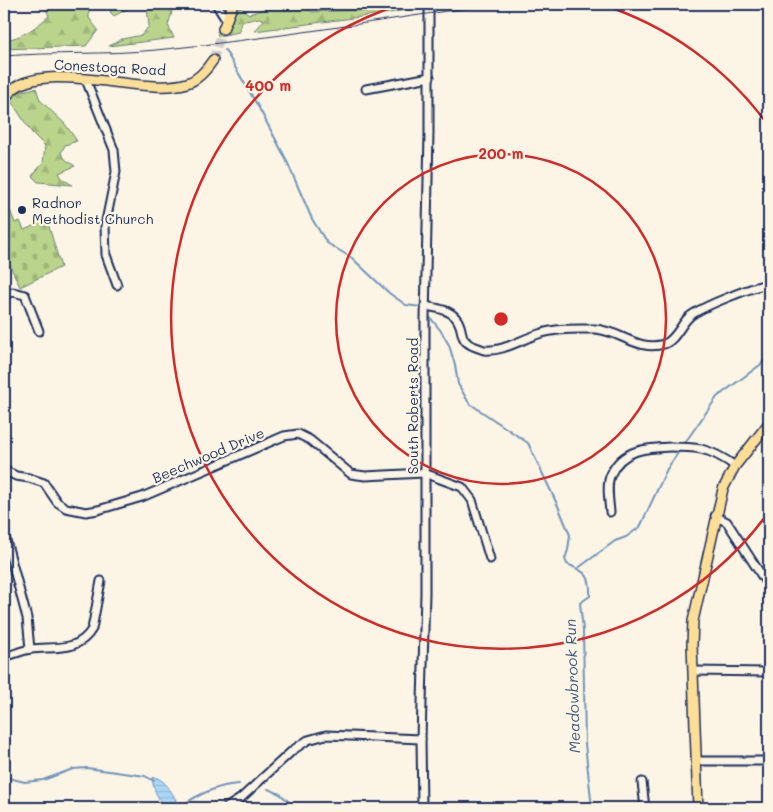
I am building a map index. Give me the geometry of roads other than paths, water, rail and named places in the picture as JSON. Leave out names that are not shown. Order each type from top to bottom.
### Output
[{"type":"main road","points":[[224,24],[233,4]]},
{"type":"main road","name":"Conestoga Road","points":[[4,100],[12,88],[26,80],[47,77],[164,86],[187,83],[203,72],[212,60]]},
{"type":"main road","points":[[698,808],[693,621],[722,489],[735,466],[769,423]]},
{"type":"street","points":[[216,4],[224,24]]},
{"type":"street","name":"South Roberts Road","points":[[422,808],[421,739],[425,593],[425,306],[430,77],[429,4]]},
{"type":"street","points":[[366,90],[430,77]]},
{"type":"street","points":[[86,80],[114,150],[116,172],[105,226],[106,255],[117,285]]},
{"type":"street","points":[[425,306],[443,309],[457,318],[463,339],[483,350],[500,348],[543,332],[568,329],[598,329],[619,335],[640,345],[653,346],[665,344],[678,332],[689,317],[702,309],[757,286],[769,284]]},
{"type":"street","points":[[4,295],[12,292],[25,295],[40,331]]},
{"type":"street","name":"Beechwood Drive","points":[[4,470],[16,476],[44,483],[57,502],[66,508],[86,512],[142,497],[284,436],[298,434],[310,440],[351,474],[365,476],[424,473]]},
{"type":"street","points":[[610,512],[610,475],[616,464],[628,454],[645,448],[677,447],[700,449],[719,455],[735,466]]},
{"type":"street","points":[[424,473],[462,487],[472,500],[490,559]]},
{"type":"street","points":[[715,516],[727,522],[769,587]]},
{"type":"street","points":[[4,533],[27,618],[30,649]]},
{"type":"street","points":[[4,657],[30,649],[60,648],[76,644],[88,636],[92,630],[101,581]]},
{"type":"street","points":[[693,671],[769,672]]},
{"type":"street","points":[[226,808],[240,799],[293,750],[308,740],[326,735],[421,739]]},
{"type":"street","points":[[696,761],[769,761]]},
{"type":"street","points":[[642,782],[645,808]]},
{"type":"water","points":[[155,777],[165,784],[172,793],[176,800],[173,808],[164,807],[155,790],[152,778]]},
{"type":"waterway","points":[[225,50],[285,157],[312,219],[327,243],[352,258],[389,293],[406,305],[421,307]]},
{"type":"waterway","points":[[429,316],[449,345],[458,384],[469,403],[528,443],[570,535],[565,559],[567,564],[583,572],[590,583],[590,596],[580,603],[583,630],[585,744],[592,808]]},
{"type":"waterway","name":"Meadowbrook Run","points":[[684,444],[717,397],[769,356]]},
{"type":"waterway","name":"Meadowbrook Run","points":[[577,569],[615,541],[626,537],[640,527],[667,469],[680,450]]},
{"type":"waterway","points":[[4,777],[25,782],[43,780],[73,769],[87,768],[145,776],[154,781]]},
{"type":"waterway","points":[[174,802],[182,805],[209,791],[239,784]]},
{"type":"waterway","points":[[268,789],[280,794],[296,808]]},
{"type":"tunnel","points":[[213,60],[223,29]]},
{"type":"tram line","points":[[4,56],[137,52],[198,46],[495,4]]},
{"type":"place","name":"Radnor Methodist Church","points":[[22,210]]}]
